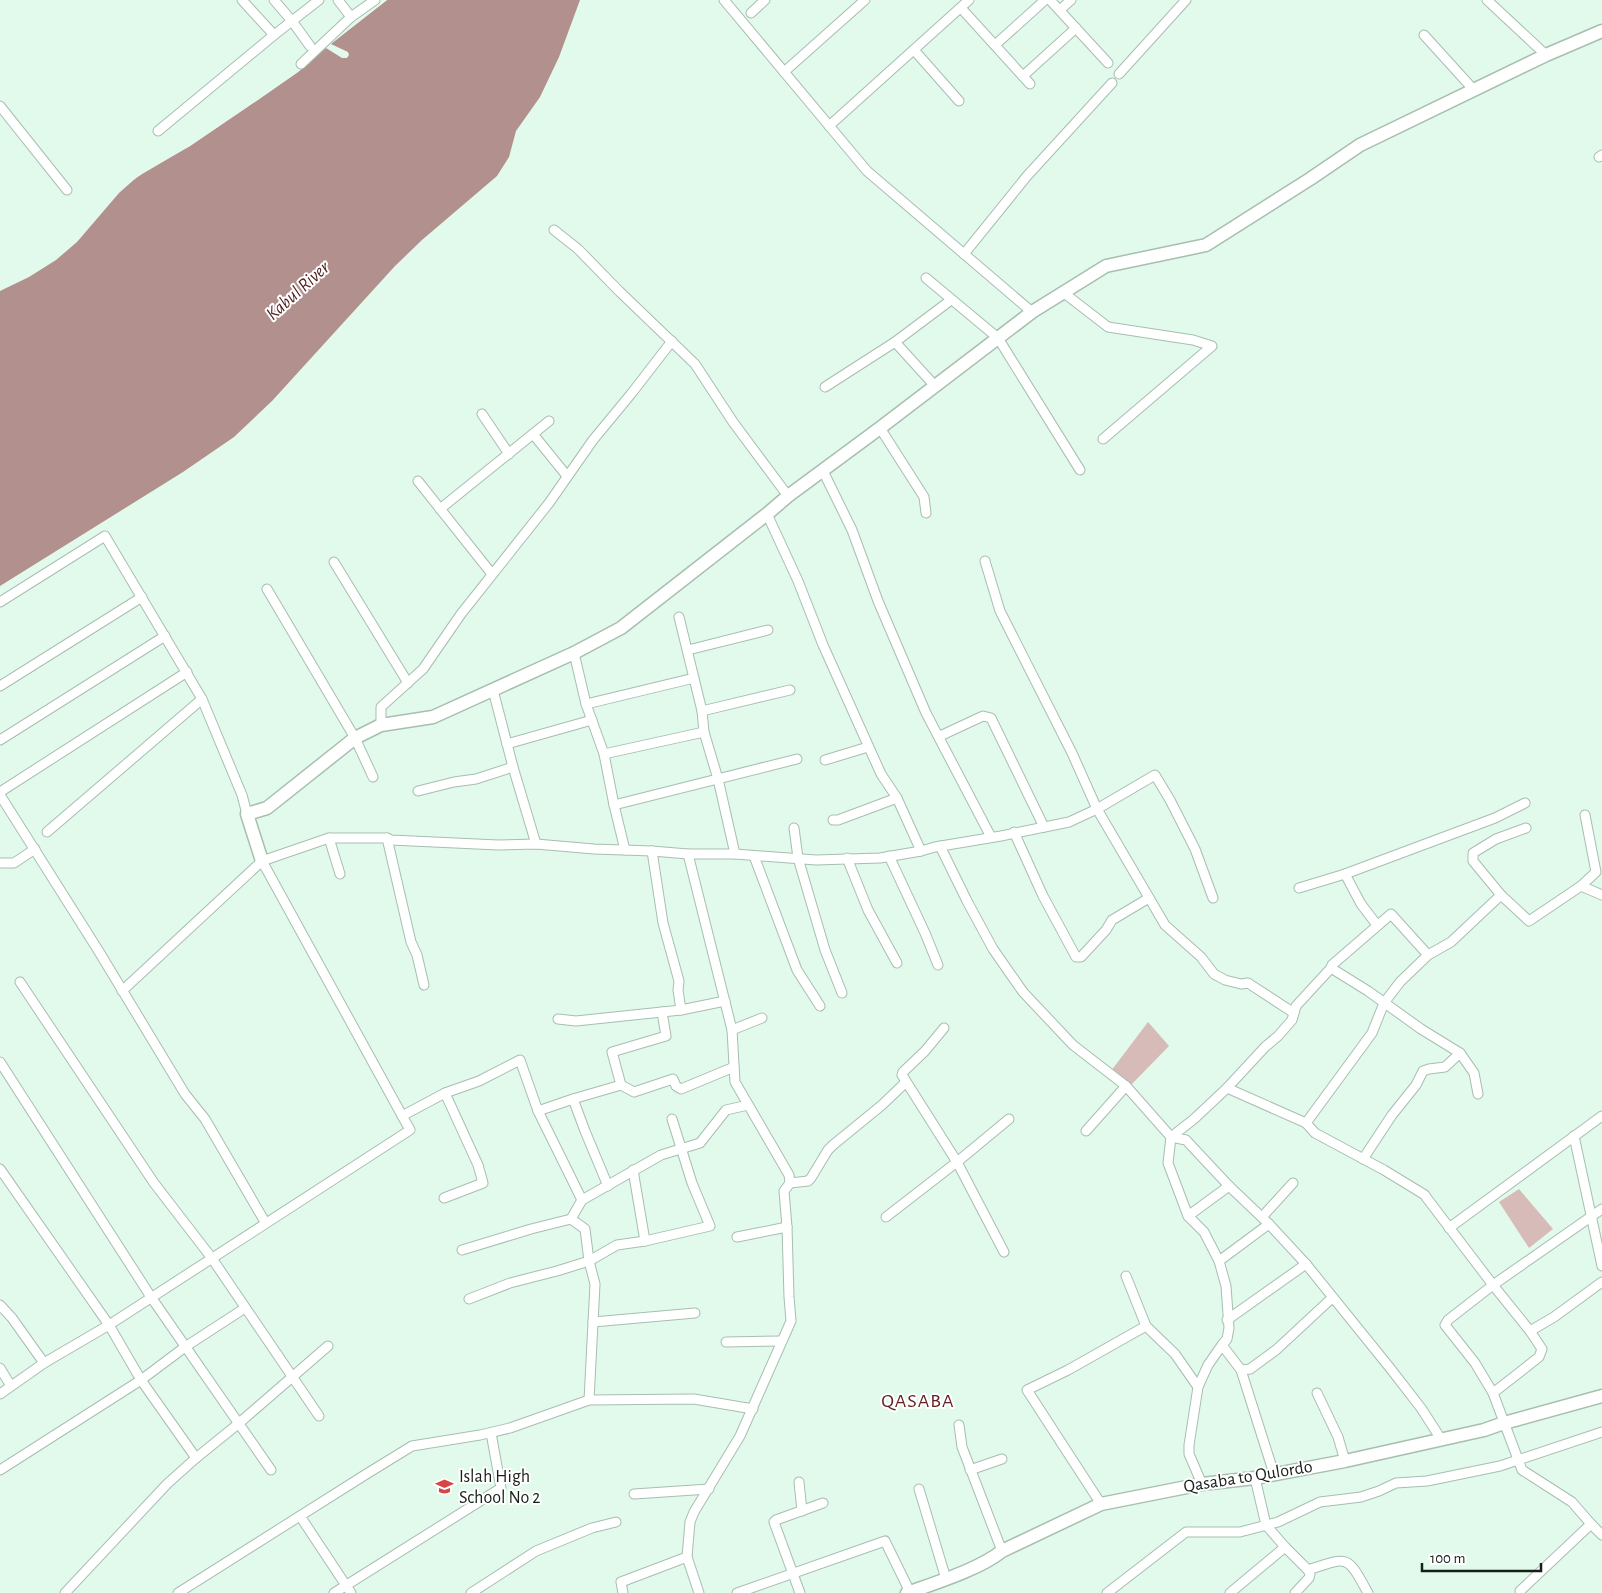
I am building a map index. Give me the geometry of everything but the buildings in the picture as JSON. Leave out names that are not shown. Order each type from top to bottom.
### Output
[{"type":"street","points":[[242,0],[274,35]]},
{"type":"street","points":[[274,0],[310,46]]},
{"type":"street","points":[[158,131],[274,35],[320,0]]},
{"type":"street","points":[[338,0],[351,17]]},
{"type":"street","points":[[301,64],[351,17],[375,0]]},
{"type":"street","points":[[724,0],[866,171],[1032,312]]},
{"type":"street","points":[[751,13],[765,0]]},
{"type":"street","points":[[784,72],[865,0]]},
{"type":"street","points":[[829,126],[969,0]]},
{"type":"street","points":[[995,45],[1046,0]]},
{"type":"street","points":[[1050,0],[1108,63]]},
{"type":"street","points":[[1060,10],[1071,0]]},
{"type":"street","points":[[1119,74],[1186,0]]},
{"type":"street","points":[[1487,0],[1546,54]]},
{"type":"street","points":[[961,8],[1030,84]]},
{"type":"street","points":[[1023,76],[1076,28]]},
{"type":"street","points":[[1424,35],[1473,90]]},
{"type":"street","points":[[247,814],[267,808],[355,738],[381,725],[433,717],[574,653],[621,628],[788,496],[1032,312],[1106,266],[1206,245],[1360,145],[1546,54],[1600,36]]},
{"type":"street","points":[[914,50],[959,101]]},
{"type":"street","points":[[964,254],[1026,176],[1112,83]]},
{"type":"street","points":[[0,106],[67,190]]},
{"type":"street","points":[[554,230],[578,249],[695,364],[733,422],[788,496]]},
{"type":"street","points":[[926,278],[998,338],[1080,470]]},
{"type":"street","points":[[1064,293],[1108,327],[1193,340],[1212,346],[1103,439]]},
{"type":"street","points":[[825,387],[895,342],[951,300]]},
{"type":"street","points":[[381,725],[381,707],[423,669],[461,614],[549,503],[593,440],[672,341]]},
{"type":"street","points":[[895,342],[935,386]]},
{"type":"street","points":[[482,414],[509,454]]},
{"type":"street","points":[[440,509],[549,421]]},
{"type":"street","points":[[880,428],[924,498],[926,513]]},
{"type":"street","points":[[533,434],[567,476]]},
{"type":"street","points":[[822,471],[852,530],[878,600],[926,713],[940,736],[991,837]]},
{"type":"street","points":[[418,481],[492,574]]},
{"type":"street","points":[[767,514],[798,581],[822,645],[868,747],[881,774],[897,798],[921,851]]},
{"type":"street","points":[[0,602],[105,536],[202,699],[242,795],[262,861],[410,1130],[150,1298],[44,1363],[0,1394]]},
{"type":"street","points":[[334,562],[408,683]]},
{"type":"street","points":[[986,562],[1000,611],[1072,753],[1097,809],[1165,925],[1201,957],[1214,974],[1225,980],[1241,984],[1248,983],[1294,1013]]},
{"type":"street","points":[[267,589],[355,738],[373,777]]},
{"type":"street","points":[[0,686],[142,597]]},
{"type":"street","points":[[679,617],[702,711],[704,732],[718,778],[736,854]]},
{"type":"street","points":[[688,650],[768,630]]},
{"type":"street","points":[[0,740],[165,636]]},
{"type":"street","points":[[574,653],[586,704],[604,754],[625,850]]},
{"type":"street","points":[[187,672],[0,793],[185,1094],[205,1119],[265,1222]]},
{"type":"street","points":[[586,704],[694,678]]},
{"type":"street","points":[[493,690],[536,844]]},
{"type":"street","points":[[702,711],[790,690]]},
{"type":"street","points":[[47,832],[202,699]]},
{"type":"street","points":[[940,736],[983,716],[991,718],[1044,827]]},
{"type":"street","points":[[507,744],[592,720]]},
{"type":"street","points":[[604,754],[704,732]]},
{"type":"street","points":[[825,760],[868,747]]},
{"type":"street","points":[[614,805],[797,759]]},
{"type":"street","points":[[418,791],[454,782],[476,779],[513,767]]},
{"type":"street","points":[[122,991],[262,861],[329,838],[387,838],[498,845],[536,844],[594,849],[688,854],[736,854],[816,860],[880,858],[1069,822],[1097,809],[1155,775],[1195,849],[1213,898]]},
{"type":"street","points":[[833,820],[838,820],[897,798]]},
{"type":"street","points":[[1299,888],[1345,874],[1495,818],[1525,803]]},
{"type":"street","points":[[1526,828],[1496,839],[1473,853],[1473,861],[1501,895],[1529,922],[1581,886],[1596,872],[1585,815]]},
{"type":"street","points":[[794,828],[798,858],[824,950],[842,993]]},
{"type":"street","points":[[1014,832],[1043,896],[1076,958],[1081,957],[1106,930],[1112,920],[1149,898]]},
{"type":"street","points":[[329,838],[340,874]]},
{"type":"street","points":[[387,838],[411,942],[417,955],[424,985]]},
{"type":"street","points":[[940,846],[967,901],[994,949],[1024,992],[1073,1045],[1126,1086],[1171,1137],[1186,1140],[1229,1186],[1266,1220],[1306,1264],[1395,1374],[1421,1408],[1441,1439]]},
{"type":"street","points":[[0,862],[14,863],[34,849]]},
{"type":"street","points":[[652,851],[663,923],[679,981],[678,990],[681,1010]]},
{"type":"street","points":[[688,854],[732,1030],[735,1082],[789,1175],[790,1183],[784,1191],[788,1227],[791,1321],[740,1436],[694,1512],[690,1522],[687,1557],[699,1593]]},
{"type":"street","points":[[754,856],[797,970],[820,1006]]},
{"type":"street","points":[[889,856],[938,965]]},
{"type":"street","points":[[847,858],[868,910],[896,963]]},
{"type":"street","points":[[1345,874],[1361,904],[1377,925]]},
{"type":"street","points":[[1581,886],[1602,895]]},
{"type":"street","points":[[1306,1123],[1372,1033],[1384,1003],[1400,982],[1428,955],[1451,942],[1501,895]]},
{"type":"street","points":[[1202,1484],[1189,1454],[1189,1445],[1198,1388],[1208,1365],[1227,1339],[1226,1286],[1219,1261],[1204,1232],[1188,1216],[1168,1163],[1171,1137],[1194,1120],[1292,1020],[1296,1006],[1332,965],[1391,914],[1428,955]]},
{"type":"street","points":[[1331,968],[1460,1053],[1474,1074],[1478,1094]]},
{"type":"street","points":[[20,982],[154,1184],[211,1257],[319,1416]]},
{"type":"street","points":[[558,1019],[576,1021],[681,1010],[725,1000]]},
{"type":"street","points":[[621,1085],[612,1052],[666,1036],[662,1012]]},
{"type":"street","points":[[732,1030],[762,1018]]},
{"type":"street","points":[[944,1028],[902,1074],[957,1162],[1004,1252]]},
{"type":"street","points":[[1363,1159],[1392,1115],[1416,1085],[1423,1071],[1429,1068],[1445,1067],[1460,1053]]},
{"type":"street","points":[[402,1116],[445,1093],[479,1081],[520,1060],[538,1111],[582,1200]]},
{"type":"street","points":[[0,1062],[150,1298],[271,1470]]},
{"type":"street","points":[[538,1111],[621,1085],[634,1092],[673,1079],[676,1086],[681,1089],[734,1067]]},
{"type":"street","points":[[790,1183],[808,1181],[812,1178],[832,1145],[882,1105],[906,1082]]},
{"type":"street","points":[[1086,1131],[1126,1086]]},
{"type":"street","points":[[1227,1088],[1306,1123],[1315,1133],[1384,1170],[1425,1195],[1542,1349],[1539,1357],[1493,1393]]},
{"type":"street","points":[[444,1198],[483,1183],[478,1165],[445,1093]]},
{"type":"street","points":[[573,1099],[608,1186]]},
{"type":"street","points":[[462,1250],[572,1219],[582,1200],[660,1155],[700,1143],[726,1110],[748,1105]]},
{"type":"street","points":[[1449,1228],[1602,1116]]},
{"type":"street","points":[[886,1217],[957,1162],[1009,1118]]},
{"type":"street","points":[[469,1299],[510,1283],[590,1261],[617,1245],[645,1241],[710,1226],[692,1184],[672,1119]]},
{"type":"street","points":[[1574,1136],[1602,1266]]},
{"type":"street","points":[[0,1169],[109,1324],[141,1380],[196,1458]]},
{"type":"street","points":[[633,1170],[645,1241]]},
{"type":"street","points":[[1219,1261],[1266,1220],[1293,1182]]},
{"type":"street","points":[[1188,1216],[1229,1186]]},
{"type":"street","points":[[1602,1209],[1493,1285],[1448,1320],[1445,1325],[1475,1363],[1493,1393],[1522,1470],[1572,1502],[1602,1535]]},
{"type":"street","points":[[572,1219],[585,1229],[595,1284],[589,1400]]},
{"type":"street","points":[[737,1237],[788,1227]]},
{"type":"street","points":[[1227,1320],[1306,1264]]},
{"type":"street","points":[[1126,1276],[1146,1326],[1175,1354],[1198,1388]]},
{"type":"street","points":[[1530,1331],[1554,1317],[1602,1282]]},
{"type":"street","points":[[1241,1370],[1250,1370],[1276,1350],[1332,1298]]},
{"type":"street","points":[[0,1305],[12,1318],[44,1363]]},
{"type":"street","points":[[0,1470],[141,1380],[185,1347],[245,1308]]},
{"type":"street","points":[[593,1322],[695,1313]]},
{"type":"street","points":[[1101,1504],[1027,1390],[1068,1370],[1146,1326]]},
{"type":"street","points":[[726,1342],[782,1342]]},
{"type":"street","points":[[1222,1345],[1241,1370],[1274,1474]]},
{"type":"street","points":[[65,1593],[167,1484],[328,1346]]},
{"type":"street","points":[[0,1368],[11,1386]]},
{"type":"street","points":[[1317,1393],[1338,1437],[1345,1461]]},
{"type":"street","name":"Qasaba to Qulordo","points":[[909,1592],[946,1579],[994,1558],[1002,1551],[1101,1504],[1202,1484],[1255,1478],[1345,1461],[1484,1430],[1602,1396]]},
{"type":"street","points":[[178,1593],[412,1446],[491,1433],[589,1400],[694,1400],[753,1409]]},
{"type":"street","points":[[959,1425],[962,1447],[1002,1551]]},
{"type":"street","points":[[1107,1593],[1186,1532],[1240,1532],[1278,1522],[1320,1502],[1361,1497],[1379,1492],[1396,1483],[1444,1478],[1500,1466],[1602,1432]]},
{"type":"street","points":[[334,1593],[348,1589],[501,1488],[491,1433]]},
{"type":"street","points":[[970,1470],[1002,1459]]},
{"type":"street","points":[[1255,1478],[1266,1525],[1310,1574],[1309,1578],[1296,1593]]},
{"type":"street","points":[[799,1482],[802,1511]]},
{"type":"street","points":[[634,1494],[709,1489]]},
{"type":"street","points":[[919,1489],[946,1579]]},
{"type":"street","points":[[800,1593],[774,1522],[823,1503]]},
{"type":"street","points":[[300,1516],[348,1589]]},
{"type":"street","points":[[471,1593],[536,1551],[592,1528],[616,1522]]},
{"type":"street","points":[[1520,1591],[1591,1524]]},
{"type":"street","points":[[737,1593],[792,1572],[885,1541],[909,1592]]},
{"type":"street","points":[[1230,1593],[1285,1547]]},
{"type":"street","points":[[623,1593],[621,1582],[687,1557]]},
{"type":"street","points":[[1308,1570],[1337,1560],[1345,1561],[1354,1567],[1368,1593]]},
{"type":"shaded area","points":[[1148,1022],[1169,1046],[1130,1086],[1111,1071]]},
{"type":"shaded area","points":[[1519,1189],[1553,1229],[1529,1248],[1499,1202]]},
{"type":"water","name":"Kabul River","points":[[387,0],[580,0],[559,57],[540,97],[516,131],[509,157],[497,176],[422,240],[395,266],[272,401],[234,437],[183,472],[0,586],[0,291],[29,277],[56,260],[77,242],[119,193],[137,177],[190,146],[298,72],[330,44]]},
{"type":"pier","points":[[383,0],[387,0],[331,44],[348,52],[347,58],[342,58],[326,48],[298,72],[258,100],[190,146],[150,168],[114,194],[136,175],[189,143],[296,70]]},
{"type":"place","name":"Islah High School No 2","points":[[445,1487]]},
{"type":"district","name":"QASABA","points":[[918,1401]]}]
